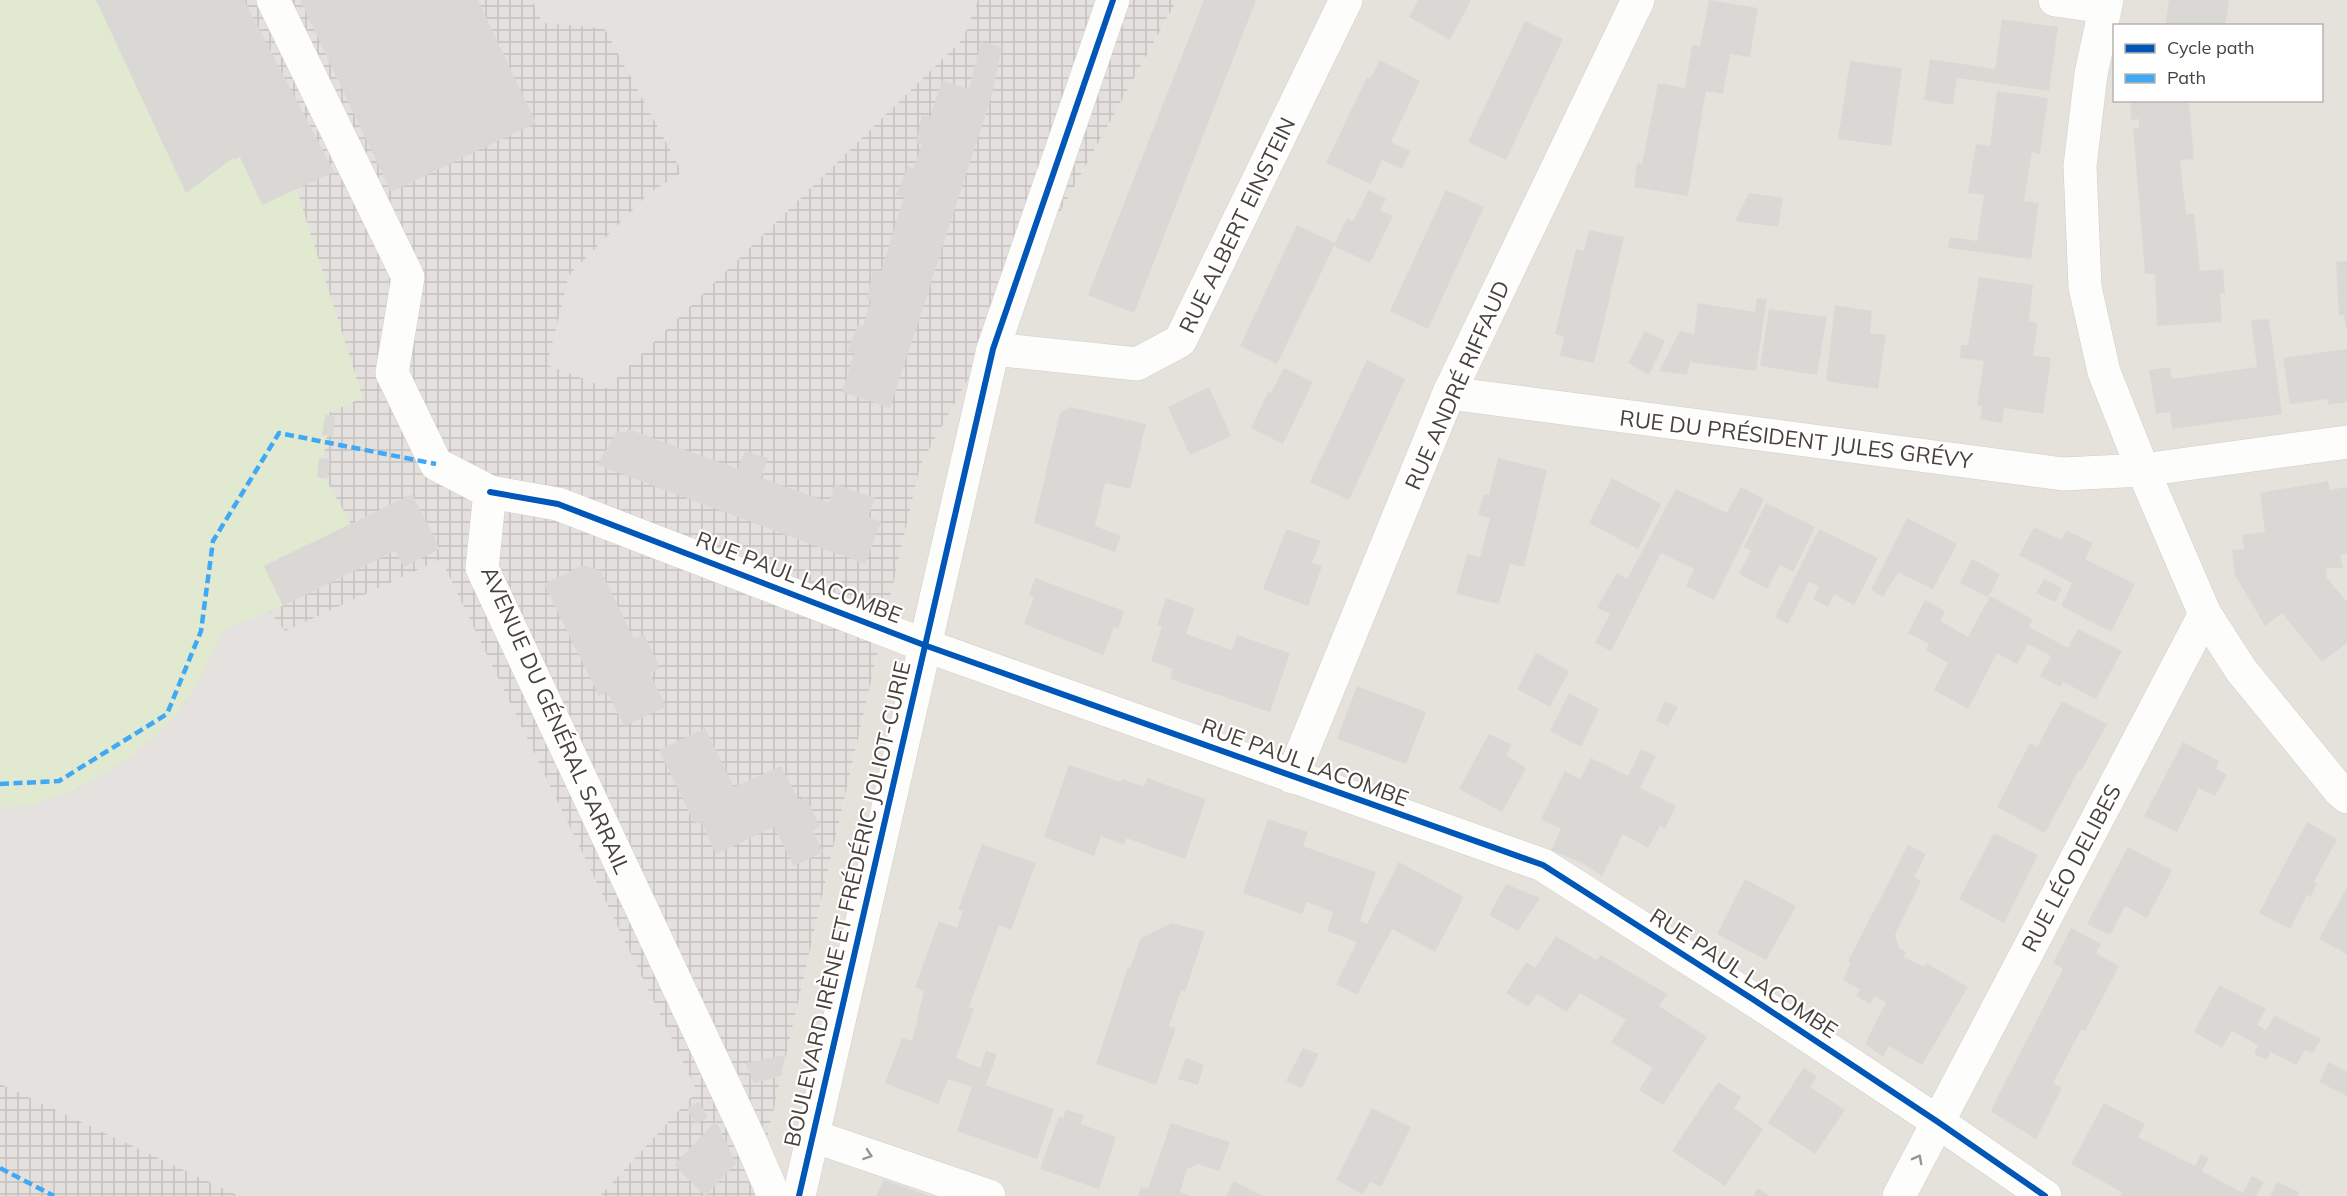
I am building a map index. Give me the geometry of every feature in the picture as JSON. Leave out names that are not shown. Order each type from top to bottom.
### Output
[{"type":"street","points":[[273,0],[408,276],[392,373],[436,464],[490,492]]},
{"type":"street","name":"BOULEVARD IRÈNE ET FRÉDÉRIC JOLIOT-CURIE","points":[[799,1196],[993,349],[1113,0]]},
{"type":"street","name":"RUE ALBERT EINSTEIN","points":[[993,349],[1137,364],[1180,341],[1346,0]]},
{"type":"street","name":"RUE ANDRÉ RIFFAUD","points":[[1292,777],[1449,393],[1638,0]]},
{"type":"street","points":[[2055,0],[2105,3],[2091,74],[2080,166],[2085,287],[2104,372],[2205,614],[2241,670],[2340,792],[2347,797]]},
{"type":"street","name":"RUE DU PRÉSIDENT JULES GRÉVY","points":[[1449,393],[2063,474],[2143,470],[2347,442]]},
{"type":"street","name":"RUE PAUL LACOMBE","points":[[490,492],[558,504],[924,645],[1543,865],[1754,1000],[2045,1196]]},
{"type":"street","name":"AVENUE DU GÉNÉRAL SARRAIL","points":[[490,492],[482,568],[744,1127],[774,1196]]},
{"type":"street","name":"RUE LÉO DELIBES","points":[[1899,1196],[2205,614]]},
{"type":"street","points":[[813,1136],[989,1196]]},
{"type":"shaded area","points":[[0,0],[1177,0],[920,466],[754,1196],[0,1196]]},
{"type":"shaded area","points":[[532,0],[978,0],[963,39],[607,388],[547,365],[569,275],[648,194],[682,172],[604,28],[542,23]]},
{"type":"shaded area","points":[[1177,0],[2347,0],[2347,1196],[754,1196],[920,466]]},
{"type":"shaded area","points":[[441,559],[697,1091],[600,1196],[239,1196],[0,1084],[0,808],[34,805],[75,790],[118,766],[153,738],[184,706],[207,666],[223,631],[269,611],[285,631]]},
{"type":"green space","points":[[0,0],[213,0],[284,150],[363,398],[330,412],[322,472],[351,524],[264,566],[283,606],[223,631],[201,678],[184,705],[171,722],[137,752],[98,778],[57,797],[28,806],[0,808]]},
{"type":"building","points":[[96,0],[244,0],[334,172],[262,205],[240,157],[234,160],[233,158],[186,193]]},
{"type":"building","points":[[300,0],[478,0],[536,123],[391,192]]},
{"type":"building","points":[[1204,0],[1256,0],[1134,313],[1088,295]]},
{"type":"building","points":[[1418,0],[1471,0],[1450,40],[1409,17]]},
{"type":"building","points":[[1709,0],[1758,8],[1750,57],[1730,54],[1723,94],[1706,91],[1688,196],[1634,187],[1637,163],[1642,164],[1658,83],[1685,88],[1692,45],[1700,46]]},
{"type":"building","points":[[2169,0],[2229,0],[2225,24],[2165,24]]},
{"type":"building","points":[[2002,19],[2058,27],[2049,91],[1957,78],[1953,105],[1924,100],[1930,59],[1995,69]]},
{"type":"building","points":[[1525,21],[1563,39],[1506,160],[1468,142]]},
{"type":"building","points":[[981,42],[1002,47],[992,95],[890,408],[842,392],[854,353],[847,351],[858,325],[863,326],[871,301],[867,299],[873,270],[881,272],[904,197],[896,195],[908,166],[913,169],[922,145],[916,143],[922,115],[930,118],[942,80],[969,89]]},
{"type":"building","points":[[1380,60],[1420,81],[1391,142],[1410,151],[1402,169],[1382,160],[1371,184],[1326,163],[1367,77],[1370,79]]},
{"type":"building","points":[[1850,61],[1902,68],[1891,146],[1838,139]]},
{"type":"building","points":[[1997,91],[2048,98],[2040,154],[2032,152],[2024,201],[2039,203],[2031,259],[1948,248],[1950,237],[1977,241],[1984,195],[1968,193],[1976,144],[1990,146]]},
{"type":"building","points":[[2130,102],[2189,102],[2194,159],[2180,160],[2186,214],[2194,214],[2200,271],[2223,269],[2225,293],[2220,293],[2222,322],[2157,326],[2155,274],[2145,274],[2133,129],[2139,127],[2139,119],[2131,120]]},
{"type":"building","points":[[1369,190],[1386,199],[1380,210],[1393,216],[1370,263],[1334,246],[1277,364],[1240,346],[1297,225],[1335,243],[1347,218],[1353,221]]},
{"type":"building","points":[[1446,190],[1484,207],[1428,329],[1390,311]]},
{"type":"building","points":[[1749,193],[1783,198],[1778,227],[1735,221]]},
{"type":"building","points":[[1589,230],[1624,237],[1594,363],[1560,356],[1564,337],[1555,334],[1576,249],[1584,251]]},
{"type":"building","points":[[2347,261],[2346,328],[2344,315],[2339,315],[2336,262]]},
{"type":"building","points":[[1979,277],[2033,285],[2029,321],[2038,323],[2033,355],[2051,358],[2043,414],[2004,408],[2002,423],[1980,419],[1982,406],[1977,405],[1984,361],[1960,358],[1961,345],[1968,345]]},
{"type":"building","points":[[1757,298],[1767,299],[1756,371],[1690,362],[1687,375],[1659,371],[1680,331],[1694,334],[1698,303],[1755,312]]},
{"type":"building","points":[[1835,305],[1872,311],[1870,333],[1886,335],[1878,389],[1826,381]]},
{"type":"building","points":[[1769,309],[1827,317],[1817,375],[1760,366]]},
{"type":"building","points":[[2269,319],[2282,414],[2172,429],[2170,412],[2156,414],[2149,370],[2170,367],[2172,379],[2257,367],[2251,320]]},
{"type":"building","points":[[1645,331],[1665,341],[1649,375],[1628,363]]},
{"type":"building","points":[[2347,349],[2347,402],[2328,405],[2327,399],[2290,404],[2283,358]]},
{"type":"building","points":[[1367,360],[1405,379],[1349,500],[1310,482]]},
{"type":"building","points":[[1284,368],[1313,382],[1283,444],[1251,428],[1268,392],[1271,393]]},
{"type":"building","points":[[1209,387],[1231,436],[1190,455],[1168,407]]},
{"type":"building","points":[[1070,407],[1146,424],[1130,489],[1105,483],[1095,526],[1121,536],[1115,552],[1034,523],[1060,413]]},
{"type":"building","points":[[325,415],[335,416],[333,436],[322,435]]},
{"type":"building","points":[[628,429],[738,469],[745,451],[768,458],[761,478],[829,502],[835,484],[875,498],[868,517],[881,522],[865,564],[597,465],[617,431],[625,433]]},
{"type":"building","points":[[319,458],[330,459],[327,479],[317,477]]},
{"type":"building","points":[[1498,458],[1547,470],[1524,567],[1510,564],[1499,604],[1456,594],[1467,554],[1480,557],[1490,518],[1478,515],[1484,494],[1489,495]]},
{"type":"building","points":[[1612,478],[1661,504],[1638,549],[1589,523]]},
{"type":"building","points":[[2328,481],[2330,490],[2347,487],[2347,554],[2340,555],[2343,568],[2326,568],[2327,578],[2347,602],[2347,643],[2322,662],[2282,613],[2265,626],[2235,575],[2232,550],[2244,549],[2242,535],[2265,532],[2260,493]]},
{"type":"building","points":[[1741,487],[1764,499],[1714,600],[1686,586],[1694,569],[1661,553],[1611,651],[1595,643],[1610,614],[1597,608],[1617,573],[1627,579],[1676,489],[1727,513]]},
{"type":"building","points":[[412,494],[440,549],[404,567],[395,551],[283,606],[264,566]]},
{"type":"building","points":[[1766,503],[1815,527],[1793,572],[1780,565],[1767,589],[1739,574],[1751,551],[1744,547]]},
{"type":"building","points":[[1907,518],[1957,544],[1933,589],[1898,572],[1883,597],[1871,590]]},
{"type":"building","points":[[2034,527],[2061,540],[2067,531],[2093,543],[2085,559],[2135,584],[2111,632],[2061,606],[2072,583],[2019,555]]},
{"type":"building","points":[[1286,529],[1321,541],[1312,563],[1322,566],[1308,606],[1263,589]]},
{"type":"building","points":[[1819,529],[1878,558],[1854,605],[1834,594],[1828,607],[1813,599],[1819,587],[1809,582],[1788,624],[1775,617]]},
{"type":"building","points":[[1972,559],[2000,574],[1988,597],[1960,583]]},
{"type":"building","points":[[583,565],[601,571],[634,639],[644,634],[660,668],[650,673],[666,707],[624,726],[607,692],[599,696],[544,584]]},
{"type":"building","points":[[1035,578],[1124,611],[1118,629],[1114,627],[1103,655],[1024,624],[1034,597],[1029,595]]},
{"type":"building","points":[[2044,579],[2062,588],[2055,602],[2036,593]]},
{"type":"building","points":[[1990,596],[2032,619],[2029,627],[2068,648],[2078,629],[2122,651],[2096,699],[2063,682],[2060,687],[2040,676],[2051,656],[2028,644],[2017,664],[1997,653],[1968,709],[1934,690],[1948,663],[1926,650],[1929,644],[1908,633],[1925,600],[1945,611],[1940,621],[1968,637]]},
{"type":"building","points":[[1166,598],[1195,608],[1186,634],[1232,650],[1237,635],[1290,653],[1270,712],[1170,679],[1173,669],[1151,661],[1162,627],[1157,625]]},
{"type":"building","points":[[1536,653],[1569,671],[1550,707],[1517,689]]},
{"type":"building","points":[[1357,686],[1426,712],[1406,764],[1337,739]]},
{"type":"building","points":[[1569,693],[1599,709],[1581,747],[1550,731]]},
{"type":"building","points":[[1665,701],[1678,707],[1668,726],[1656,720]]},
{"type":"building","points":[[2062,701],[2107,724],[2045,833],[1997,807],[2030,743],[2037,747]]},
{"type":"building","points":[[705,728],[734,787],[781,766],[799,800],[806,797],[820,827],[813,831],[823,852],[794,866],[774,827],[716,854],[701,822],[695,824],[659,750]]},
{"type":"building","points":[[1489,734],[1512,745],[1506,755],[1526,768],[1502,812],[1459,789]]},
{"type":"building","points":[[2183,742],[2219,761],[2216,769],[2227,775],[2215,796],[2199,788],[2177,832],[2144,816]]},
{"type":"building","points":[[1641,749],[1656,756],[1640,788],[1676,806],[1665,829],[1660,826],[1648,848],[1623,834],[1602,876],[1584,864],[1551,850],[1561,829],[1541,819],[1565,771],[1580,779],[1591,758],[1628,776]]},
{"type":"building","points":[[1069,765],[1120,782],[1122,779],[1144,787],[1147,778],[1206,799],[1185,859],[1126,838],[1124,845],[1101,836],[1094,856],[1044,837]]},
{"type":"building","points":[[1268,819],[1308,832],[1303,846],[1376,872],[1360,921],[1367,924],[1399,862],[1464,897],[1435,952],[1392,929],[1357,995],[1336,984],[1357,942],[1327,931],[1333,912],[1307,902],[1302,914],[1243,893]]},
{"type":"building","points":[[2307,822],[2337,839],[2314,882],[2317,884],[2310,897],[2307,895],[2290,929],[2259,913]]},
{"type":"building","points":[[1994,833],[2038,855],[2004,923],[1959,899]]},
{"type":"building","points":[[982,844],[1036,863],[1011,930],[999,925],[969,1007],[974,1009],[956,1058],[980,1068],[986,1051],[997,1054],[986,1085],[1054,1109],[1037,1159],[957,1131],[972,1087],[948,1079],[938,1104],[885,1083],[902,1038],[912,1041],[924,991],[915,987],[939,921],[957,928],[963,911],[958,910]]},
{"type":"building","points":[[1908,845],[1926,854],[1914,877],[1921,881],[1895,935],[1899,948],[1906,952],[1904,957],[1924,967],[1926,963],[1968,987],[1922,1065],[1889,1046],[1883,1057],[1865,1044],[1886,1002],[1875,996],[1870,1004],[1856,996],[1860,989],[1843,980],[1851,962],[1848,961]]},
{"type":"building","points":[[2128,847],[2172,870],[2147,918],[2125,906],[2110,935],[2087,924]]},
{"type":"building","points":[[1745,879],[1796,906],[1766,960],[1717,934]]},
{"type":"building","points":[[1506,884],[1540,898],[1518,931],[1489,915]]},
{"type":"building","points":[[2347,887],[2347,954],[2319,939]]},
{"type":"building","points":[[1172,923],[1205,932],[1185,992],[1181,990],[1169,1026],[1176,1028],[1156,1085],[1096,1064],[1128,967],[1130,968],[1141,938]]},
{"type":"building","points":[[2071,928],[2101,944],[2096,953],[2119,966],[2085,1031],[2081,1030],[2053,1083],[2062,1088],[2036,1139],[1992,1112],[1992,1108],[2063,969],[2053,963]]},
{"type":"building","points":[[1556,936],[1596,960],[1601,955],[1667,994],[1659,1006],[1707,1037],[1663,1105],[1639,1090],[1653,1068],[1611,1042],[1626,1020],[1580,993],[1567,1012],[1537,994],[1528,1007],[1506,993],[1526,962],[1535,968]]},
{"type":"building","points":[[2219,985],[2266,1009],[2257,1025],[2266,1030],[2275,1016],[2321,1039],[2313,1053],[2305,1050],[2296,1065],[2271,1052],[2267,1060],[2254,1054],[2258,1045],[2232,1031],[2222,1048],[2194,1032]]},
{"type":"building","points":[[1303,1048],[1319,1054],[1302,1088],[1286,1081]]},
{"type":"building","points":[[785,1055],[781,1076],[754,1083],[745,1063]]},
{"type":"building","points":[[1186,1058],[1204,1065],[1198,1085],[1178,1079]]},
{"type":"building","points":[[2329,1062],[2347,1072],[2347,1096],[2319,1082]]},
{"type":"building","points":[[1804,1067],[1817,1077],[1810,1087],[1845,1110],[1815,1154],[1768,1123]]},
{"type":"building","points":[[1718,1082],[1741,1097],[1734,1108],[1763,1129],[1725,1186],[1672,1151]]},
{"type":"building","points":[[699,1102],[708,1118],[695,1124],[687,1108]]},
{"type":"building","points":[[2104,1103],[2145,1124],[2138,1137],[2195,1166],[2201,1154],[2209,1158],[2202,1171],[2243,1193],[2252,1176],[2264,1182],[2256,1196],[2120,1196],[2122,1192],[2071,1164]]},
{"type":"building","points":[[1372,1108],[1411,1127],[1381,1187],[1370,1182],[1363,1194],[1336,1180]]},
{"type":"building","points":[[1066,1110],[1084,1115],[1081,1124],[1116,1137],[1099,1189],[1040,1169],[1059,1117],[1063,1118]]},
{"type":"building","points":[[716,1121],[736,1164],[705,1196],[674,1165]]},
{"type":"building","points":[[1171,1123],[1230,1142],[1219,1171],[1198,1164],[1187,1169],[1180,1192],[1190,1196],[1138,1196],[1141,1187],[1148,1189]]},
{"type":"building","points":[[884,1180],[930,1196],[876,1196]]},
{"type":"building","points":[[1234,1181],[1263,1196],[1226,1196]]},
{"type":"building","points":[[2277,1182],[2299,1192],[2297,1196],[2270,1196]]},
{"type":"building","points":[[1758,1188],[1769,1196],[1753,1196]]},
{"type":"marked path","points":[[0,784],[59,781],[167,714],[201,631],[213,541],[279,433],[436,464]]},
{"type":"marked path","points":[[0,1168],[54,1196]]},
{"type":"cycle path","points":[[799,1196],[993,349],[1113,0]]},
{"type":"cycle path","points":[[490,492],[558,504],[924,645],[1543,865],[1754,1000],[2045,1196]]}]
